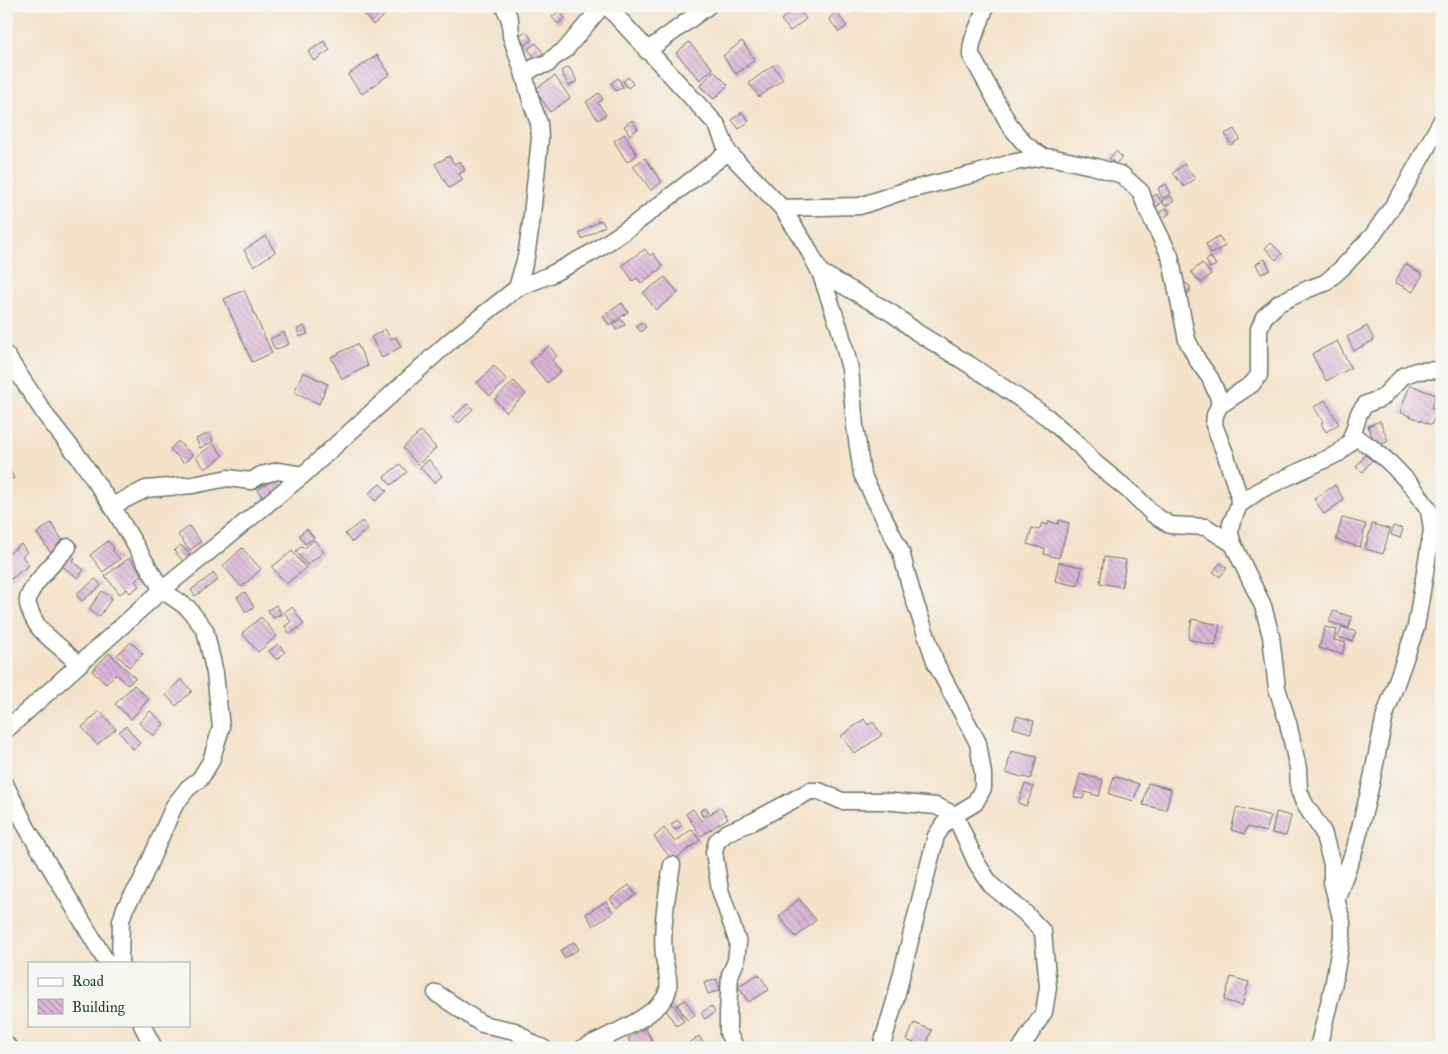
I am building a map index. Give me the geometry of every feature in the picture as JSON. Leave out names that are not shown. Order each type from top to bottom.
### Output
[{"type":"street","points":[[504,6],[510,20],[510,36],[540,123],[532,224],[526,256],[516,288]]},
{"type":"street","points":[[524,76],[535,67],[548,64],[565,50],[602,6]]},
{"type":"street","points":[[606,6],[717,126],[728,152],[782,208],[806,244],[820,272],[840,330],[850,369],[855,426],[862,474],[901,552],[912,594],[936,664],[978,743],[983,774],[982,788],[975,803],[943,825],[936,836],[895,1001],[881,1048]]},
{"type":"street","points":[[647,51],[708,6]]},
{"type":"street","points":[[985,6],[980,24],[970,44],[970,55],[1010,126],[1024,143],[1042,157]]},
{"type":"street","points":[[1219,406],[1252,384],[1259,375],[1260,328],[1264,317],[1279,303],[1324,283],[1342,268],[1373,235],[1389,214],[1442,120]]},
{"type":"street","points":[[6,730],[162,590],[303,475],[450,341],[516,288],[550,276],[593,252],[632,226],[728,152]]},
{"type":"street","points":[[782,208],[860,206],[902,192],[978,174],[1011,163],[1042,157],[1056,158],[1122,175],[1141,192],[1146,207],[1170,256],[1187,340],[1219,398],[1214,425],[1238,493],[1238,504],[1231,524],[1230,534],[1263,606],[1271,636],[1277,688],[1288,723],[1298,768],[1299,790],[1304,802],[1323,832],[1332,864],[1332,882],[1342,922],[1342,936],[1333,987],[1318,1048]]},
{"type":"street","points":[[820,272],[893,314],[918,333],[1047,417],[1079,445],[1096,464],[1133,494],[1154,515],[1170,525],[1206,527],[1233,544]]},
{"type":"street","points":[[6,355],[47,417],[112,506],[162,590],[188,608],[205,630],[215,674],[221,728],[211,761],[200,779],[188,788],[174,806],[141,882],[125,908],[121,921],[120,962]]},
{"type":"street","points":[[1238,504],[1260,490],[1339,453],[1351,440],[1359,413],[1366,404],[1382,398],[1403,376],[1416,371],[1442,370]]},
{"type":"street","points":[[1336,902],[1355,848],[1364,814],[1385,715],[1416,627],[1432,530],[1429,510],[1413,487],[1390,462],[1371,446],[1352,435]]},
{"type":"street","points":[[112,506],[146,489],[193,485],[228,478],[251,481],[261,475],[278,471],[303,475]]},
{"type":"street","points":[[68,547],[41,578],[27,600],[28,607],[40,630],[70,655],[78,665]]},
{"type":"street","points":[[6,786],[27,828],[107,962]]},
{"type":"street","points":[[736,1048],[728,1032],[728,1013],[730,975],[736,961],[738,943],[720,890],[714,852],[717,841],[728,832],[768,815],[810,791],[818,790],[842,801],[884,801],[936,806],[956,815],[976,862],[991,885],[1025,913],[1043,932],[1048,987],[1044,1012],[1021,1048]]},
{"type":"street","points":[[583,1048],[631,1024],[661,1003],[670,984],[664,958],[663,920],[672,864]]},
{"type":"street","points":[[436,993],[482,1024],[515,1031],[541,1048]]},
{"type":"street","points":[[143,1026],[154,1048]]},
{"type":"street","points":[[6,1044],[9,1048]]},
{"type":"building","points":[[374,6],[390,6],[392,9],[373,25],[364,14]]},
{"type":"building","points":[[850,6],[863,6],[855,13]]},
{"type":"building","points":[[797,7],[806,19],[790,31],[781,20]]},
{"type":"building","points":[[559,11],[565,18],[558,24],[552,17]]},
{"type":"building","points":[[836,12],[847,26],[839,32],[829,19]]},
{"type":"building","points":[[526,31],[532,40],[519,49],[513,40]]},
{"type":"building","points":[[324,41],[330,50],[314,61],[308,52]]},
{"type":"building","points":[[742,41],[755,60],[736,74],[723,56]]},
{"type":"building","points":[[689,42],[713,69],[700,80],[676,53]]},
{"type":"building","points":[[536,43],[543,53],[536,59],[528,49]]},
{"type":"building","points":[[377,55],[390,74],[362,94],[348,75]]},
{"type":"building","points":[[773,65],[783,79],[759,97],[749,83]]},
{"type":"building","points":[[569,67],[577,81],[569,86],[561,71]]},
{"type":"building","points":[[714,71],[728,85],[714,99],[700,86]]},
{"type":"building","points":[[555,76],[570,98],[550,112],[535,89]]},
{"type":"building","points":[[628,77],[633,84],[628,88],[623,81]]},
{"type":"building","points":[[618,78],[623,87],[616,91],[611,83]]},
{"type":"building","points":[[599,93],[603,99],[598,103],[606,115],[598,120],[586,102]]},
{"type":"building","points":[[742,112],[749,121],[739,129],[732,120]]},
{"type":"building","points":[[632,120],[638,129],[630,135],[624,126]]},
{"type":"building","points":[[1234,129],[1240,139],[1231,145],[1225,134]]},
{"type":"building","points":[[624,134],[637,155],[627,162],[614,141]]},
{"type":"building","points":[[1116,151],[1122,157],[1116,164],[1109,159]]},
{"type":"building","points":[[449,156],[454,164],[460,161],[465,170],[459,174],[463,180],[449,188],[435,164]]},
{"type":"building","points":[[645,158],[662,182],[651,190],[633,166]]},
{"type":"building","points":[[1184,164],[1195,179],[1184,187],[1173,173]]},
{"type":"building","points":[[1166,184],[1171,194],[1162,198],[1158,188]]},
{"type":"building","points":[[1157,194],[1162,203],[1155,207],[1150,198]]},
{"type":"building","points":[[1171,196],[1174,201],[1165,206],[1162,200]]},
{"type":"building","points":[[1167,208],[1170,213],[1164,218],[1160,212]]},
{"type":"building","points":[[601,220],[605,226],[582,239],[579,233]]},
{"type":"building","points":[[266,236],[275,252],[254,266],[244,250]]},
{"type":"building","points":[[1219,236],[1225,246],[1211,254],[1206,244]]},
{"type":"building","points":[[1271,243],[1282,254],[1276,260],[1265,248]]},
{"type":"building","points":[[645,249],[650,256],[653,253],[663,267],[641,283],[637,278],[633,281],[622,265]]},
{"type":"building","points":[[1211,257],[1216,265],[1210,268],[1206,260]]},
{"type":"building","points":[[1265,259],[1270,270],[1261,274],[1256,264]]},
{"type":"building","points":[[1202,263],[1211,274],[1201,283],[1191,272]]},
{"type":"building","points":[[1405,264],[1423,274],[1413,292],[1395,282]]},
{"type":"building","points":[[665,277],[678,293],[656,310],[643,293]]},
{"type":"building","points":[[1183,281],[1191,287],[1186,296]]},
{"type":"building","points":[[244,290],[272,353],[252,362],[224,299]]},
{"type":"building","points":[[622,303],[628,312],[609,325],[603,316]]},
{"type":"building","points":[[621,319],[625,325],[616,330],[613,324]]},
{"type":"building","points":[[642,322],[646,327],[641,332],[636,326]]},
{"type":"building","points":[[304,326],[308,334],[300,337],[297,329]]},
{"type":"building","points":[[1367,326],[1374,340],[1354,351],[1347,337]]},
{"type":"building","points":[[385,329],[391,339],[396,337],[401,347],[382,358],[371,337]]},
{"type":"building","points":[[284,332],[289,344],[275,350],[270,339]]},
{"type":"building","points":[[1337,341],[1351,368],[1326,381],[1312,354]]},
{"type":"building","points":[[357,344],[368,366],[342,379],[331,357]]},
{"type":"building","points":[[549,346],[557,356],[552,360],[561,371],[547,383],[530,362]]},
{"type":"building","points":[[494,366],[507,380],[490,396],[477,383]]},
{"type":"building","points":[[303,372],[328,384],[319,404],[294,392]]},
{"type":"building","points":[[514,381],[526,394],[506,412],[495,399]]},
{"type":"building","points":[[1410,385],[1436,395],[1431,408],[1437,411],[1431,425],[1400,412]]},
{"type":"building","points":[[1325,400],[1339,424],[1326,432],[1321,423],[1323,422],[1314,407]]},
{"type":"building","points":[[467,404],[473,409],[459,423],[453,417]]},
{"type":"building","points":[[1380,421],[1388,441],[1376,447],[1368,426]]},
{"type":"building","points":[[421,431],[436,448],[418,465],[403,448]]},
{"type":"building","points":[[209,433],[213,442],[200,448],[196,439]]},
{"type":"building","points":[[178,441],[192,455],[184,463],[170,449]]},
{"type":"building","points":[[214,444],[223,456],[205,469],[196,457]]},
{"type":"building","points":[[1365,455],[1372,460],[1363,472],[1356,467]]},
{"type":"building","points":[[429,460],[442,476],[434,483],[420,467]]},
{"type":"building","points":[[400,464],[407,472],[391,485],[384,477]]},
{"type":"building","points":[[11,472],[14,478],[6,482],[6,475]]},
{"type":"building","points":[[275,473],[285,488],[265,501],[258,490],[268,483],[266,479]]},
{"type":"building","points":[[380,484],[387,491],[375,501],[369,493]]},
{"type":"building","points":[[1335,485],[1344,500],[1324,514],[1314,499]]},
{"type":"building","points":[[1342,518],[1366,524],[1360,547],[1336,540]]},
{"type":"building","points":[[1059,520],[1069,523],[1059,558],[1044,554],[1045,549],[1027,544],[1032,528],[1039,530],[1042,523],[1048,525],[1049,521],[1058,524]]},
{"type":"building","points":[[362,521],[368,529],[352,542],[345,534]]},
{"type":"building","points":[[51,523],[65,544],[51,553],[37,533]]},
{"type":"building","points":[[1372,524],[1390,529],[1383,554],[1365,549]]},
{"type":"building","points":[[189,526],[201,542],[190,550],[178,535]]},
{"type":"building","points":[[1393,526],[1403,529],[1400,538],[1391,535]]},
{"type":"building","points":[[307,529],[314,538],[305,544],[299,535]]},
{"type":"building","points":[[314,540],[324,552],[307,565],[296,551],[302,546],[304,549]]},
{"type":"building","points":[[108,541],[114,548],[112,550],[120,559],[103,572],[90,555]]},
{"type":"building","points":[[21,544],[27,552],[22,556],[29,565],[11,579],[6,573],[6,556]]},
{"type":"building","points":[[181,545],[190,555],[183,561],[174,551]]},
{"type":"building","points":[[242,548],[261,569],[242,587],[223,566]]},
{"type":"building","points":[[292,551],[306,568],[286,584],[272,567]]},
{"type":"building","points":[[66,552],[75,558],[72,561],[84,570],[78,578],[58,563]]},
{"type":"building","points":[[1104,557],[1126,560],[1122,587],[1100,583]]},
{"type":"building","points":[[129,558],[143,575],[135,581],[139,586],[130,593],[127,589],[120,594],[105,576]]},
{"type":"building","points":[[1059,562],[1082,567],[1078,586],[1055,581]]},
{"type":"building","points":[[1220,563],[1227,568],[1220,577],[1213,572]]},
{"type":"building","points":[[214,573],[218,580],[195,596],[191,590]]},
{"type":"building","points":[[96,579],[101,586],[82,601],[76,594]]},
{"type":"building","points":[[102,591],[112,598],[99,617],[89,609]]},
{"type":"building","points":[[245,592],[254,607],[246,612],[237,597]]},
{"type":"building","points":[[276,605],[281,614],[273,618],[268,610]]},
{"type":"building","points":[[292,607],[304,624],[290,634],[285,626],[291,622],[284,612]]},
{"type":"building","points":[[1333,611],[1352,617],[1349,628],[1329,622]]},
{"type":"building","points":[[261,617],[277,636],[258,652],[242,633]]},
{"type":"building","points":[[1192,619],[1220,625],[1215,646],[1188,639]]},
{"type":"building","points":[[1325,627],[1337,630],[1334,640],[1346,643],[1342,654],[1319,648]]},
{"type":"building","points":[[1342,627],[1356,632],[1352,641],[1338,637]]},
{"type":"building","points":[[131,642],[143,654],[129,667],[117,655]]},
{"type":"building","points":[[278,644],[285,652],[277,660],[269,651]]},
{"type":"building","points":[[109,653],[135,678],[128,685],[116,674],[106,684],[92,671]]},
{"type":"building","points":[[181,679],[192,691],[176,706],[166,695]]},
{"type":"building","points":[[134,685],[149,699],[131,719],[115,704]]},
{"type":"building","points":[[100,711],[116,729],[97,745],[82,727]]},
{"type":"building","points":[[150,711],[164,724],[153,736],[139,723]]},
{"type":"building","points":[[1017,716],[1034,721],[1031,733],[1013,728]]},
{"type":"building","points":[[864,719],[868,725],[873,722],[882,735],[855,754],[841,736]]},
{"type":"building","points":[[126,726],[140,743],[133,749],[119,732]]},
{"type":"building","points":[[1011,751],[1037,757],[1031,779],[1006,773]]},
{"type":"building","points":[[1080,774],[1103,780],[1099,796],[1085,792],[1083,799],[1074,797]]},
{"type":"building","points":[[1114,776],[1139,784],[1134,801],[1109,794]]},
{"type":"building","points":[[1148,783],[1171,789],[1166,810],[1143,805]]},
{"type":"building","points":[[1025,784],[1034,787],[1026,806],[1018,803]]},
{"type":"building","points":[[706,807],[709,812],[703,817],[700,811]]},
{"type":"building","points":[[720,807],[728,818],[701,836],[686,814],[693,809],[701,821]]},
{"type":"building","points":[[1237,807],[1271,816],[1266,832],[1247,827],[1245,834],[1231,830]]},
{"type":"building","points":[[1276,812],[1291,816],[1286,836],[1272,833]]},
{"type":"building","points":[[677,820],[682,825],[675,830],[671,825]]},
{"type":"building","points":[[664,828],[675,842],[692,829],[700,840],[673,861],[654,837]]},
{"type":"building","points":[[629,885],[636,895],[617,908],[610,899]]},
{"type":"building","points":[[799,899],[816,920],[796,937],[779,916]]},
{"type":"building","points":[[606,901],[613,913],[593,926],[586,914]]},
{"type":"building","points":[[574,942],[579,949],[564,958],[560,951]]},
{"type":"building","points":[[759,974],[769,990],[748,1002],[738,986]]},
{"type":"building","points":[[1231,977],[1249,982],[1242,1006],[1224,1000]]},
{"type":"building","points":[[717,979],[720,990],[708,994],[704,983]]},
{"type":"building","points":[[685,1000],[695,1015],[687,1020],[677,1005]]},
{"type":"building","points":[[673,1004],[684,1021],[676,1026],[665,1008]]},
{"type":"building","points":[[711,1006],[715,1012],[705,1019],[701,1013]]},
{"type":"building","points":[[914,1023],[932,1030],[925,1048],[907,1040]]},
{"type":"building","points":[[645,1028],[653,1042],[644,1048],[633,1048],[628,1039]]},
{"type":"building","points":[[699,1036],[707,1048],[682,1048]]}]
